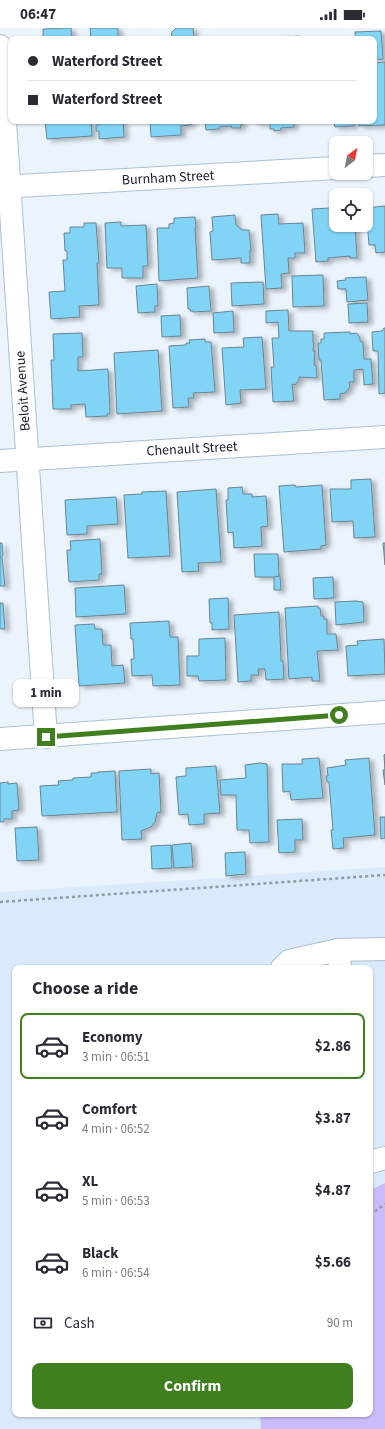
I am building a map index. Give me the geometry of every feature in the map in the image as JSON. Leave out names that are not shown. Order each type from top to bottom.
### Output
[{"type":"street","name":"Beloit Avenue","points":[[0,46],[4,187],[28,459],[46,737]]},
{"type":"street","points":[[373,166],[385,165]]},
{"type":"street","name":"Burnham Street","points":[[4,187],[329,168]]},
{"type":"street","name":"Chenault Street","points":[[0,460],[385,437]]},
{"type":"street","points":[[0,739],[46,737],[385,712]]},
{"type":"street","points":[[285,965],[289,961],[339,959],[385,949]]},
{"type":"street","points":[[373,1161],[385,1158]]},
{"type":"path","points":[[0,902],[385,875]]},
{"type":"path","points":[[373,1212],[385,1204]]},
{"type":"shaded area","points":[[385,867],[385,1429],[0,1429],[0,892]]},
{"type":"shaded area","points":[[385,1183],[385,1429],[261,1429],[260,1417],[373,1417],[373,1189]]},
{"type":"building","points":[[71,28],[72,36],[43,36],[43,29]]},
{"type":"building","points":[[90,28],[118,28],[118,36],[91,36]]},
{"type":"building","points":[[176,28],[193,28],[194,36],[171,36],[172,32]]},
{"type":"building","points":[[381,31],[383,59],[377,60],[377,36],[355,36],[355,32]]},
{"type":"building","points":[[385,62],[385,125],[359,126],[359,124],[377,124],[377,63]]},
{"type":"building","points":[[45,124],[91,124],[92,136],[47,139]]},
{"type":"building","points":[[123,124],[124,137],[99,139],[99,131],[96,131],[96,125]]},
{"type":"building","points":[[150,124],[191,124],[181,126],[181,135],[151,137]]},
{"type":"building","points":[[205,124],[242,124],[240,126],[241,128],[232,128],[231,126],[206,130]]},
{"type":"building","points":[[270,124],[294,124],[294,127],[281,128],[281,130],[274,131],[274,129],[270,129]]},
{"type":"building","points":[[334,124],[354,124],[354,126],[335,127]]},
{"type":"building","points":[[385,206],[385,252],[376,253],[375,245],[369,245],[368,232],[373,232],[373,207]]},
{"type":"building","points":[[329,208],[329,232],[355,232],[357,258],[350,258],[350,256],[328,258],[328,261],[316,262],[312,209]]},
{"type":"building","points":[[278,214],[279,224],[303,223],[305,253],[295,253],[295,258],[288,258],[289,273],[281,274],[282,288],[266,289],[261,215]]},
{"type":"building","points":[[235,215],[236,225],[242,230],[249,230],[251,250],[250,263],[241,263],[241,258],[212,260],[210,232],[213,231],[212,217]]},
{"type":"building","points":[[195,217],[198,278],[159,281],[157,228],[169,228],[169,224],[174,223],[174,218]]},
{"type":"building","points":[[121,222],[121,226],[146,225],[148,266],[143,266],[143,278],[122,278],[122,268],[107,268],[105,223]]},
{"type":"building","points":[[84,223],[96,223],[99,263],[97,263],[99,305],[79,306],[80,317],[51,319],[49,292],[65,291],[63,260],[67,260],[67,251],[65,251],[64,233],[70,233],[70,227],[84,227]]},
{"type":"building","points":[[323,275],[324,306],[293,307],[292,276]]},
{"type":"building","points":[[366,277],[368,300],[347,302],[346,289],[338,289],[337,281],[346,280],[345,278]]},
{"type":"building","points":[[263,282],[264,304],[232,306],[231,283]]},
{"type":"building","points":[[157,284],[158,306],[155,306],[155,312],[138,313],[136,286]]},
{"type":"building","points":[[209,286],[211,311],[190,311],[190,309],[188,309],[187,288]]},
{"type":"building","points":[[367,303],[368,322],[349,323],[348,304]]},
{"type":"building","points":[[288,310],[289,331],[313,331],[313,351],[315,351],[314,365],[316,365],[317,378],[299,377],[299,380],[295,385],[292,384],[294,401],[273,402],[271,367],[274,367],[272,338],[279,338],[278,322],[266,323],[266,311]]},
{"type":"building","points":[[233,311],[234,332],[214,333],[213,313]]},
{"type":"building","points":[[180,315],[181,336],[162,337],[161,316]]},
{"type":"building","points":[[384,328],[385,393],[379,394],[378,351],[373,351],[372,332],[382,331]]},
{"type":"building","points":[[350,332],[350,334],[357,333],[360,341],[363,342],[364,359],[371,359],[373,384],[364,385],[363,369],[354,370],[354,382],[349,382],[350,387],[345,393],[340,394],[340,399],[324,400],[321,360],[319,360],[318,343],[321,343],[321,339],[324,339],[324,333]]},
{"type":"building","points":[[82,333],[83,357],[78,357],[78,371],[108,369],[110,413],[107,414],[107,416],[86,417],[85,404],[71,405],[71,409],[53,409],[51,360],[54,360],[53,334]]},
{"type":"building","points":[[262,337],[266,389],[240,390],[241,403],[226,405],[222,348],[244,347],[243,338]]},
{"type":"building","points":[[205,339],[205,342],[211,342],[215,392],[193,393],[194,398],[188,398],[189,407],[173,408],[169,346],[186,345],[186,343],[190,343],[189,340]]},
{"type":"building","points":[[158,350],[162,411],[117,414],[114,353]]},
{"type":"building","points":[[371,479],[375,537],[354,538],[353,521],[332,522],[330,489],[351,489],[351,480]]},
{"type":"building","points":[[295,485],[296,487],[322,485],[326,545],[321,546],[321,549],[284,552],[279,486]]},
{"type":"building","points":[[242,487],[243,494],[252,494],[252,497],[266,496],[268,526],[261,527],[262,546],[234,548],[233,532],[228,533],[226,500],[228,500],[228,488]]},
{"type":"building","points":[[216,489],[221,562],[198,563],[199,571],[182,572],[177,492]]},
{"type":"building","points":[[166,491],[170,556],[128,558],[124,495],[142,494],[142,492]]},
{"type":"building","points":[[116,497],[118,524],[87,526],[87,534],[67,535],[65,500]]},
{"type":"building","points":[[100,539],[102,574],[99,574],[99,580],[69,582],[67,550],[71,550],[70,541]]},
{"type":"building","points":[[0,543],[2,543],[5,586],[0,586]]},
{"type":"building","points":[[383,543],[385,543],[385,565]]},
{"type":"building","points":[[254,554],[278,554],[279,577],[255,577]]},
{"type":"building","points":[[280,576],[281,590],[274,590],[274,577]]},
{"type":"building","points":[[333,577],[334,598],[314,599],[313,578]]},
{"type":"building","points":[[124,585],[126,614],[76,617],[75,588]]},
{"type":"building","points":[[228,598],[229,629],[212,630],[212,623],[210,623],[209,599]]},
{"type":"building","points":[[335,602],[363,602],[364,622],[336,625]]},
{"type":"building","points":[[0,603],[3,603],[5,629],[0,629]]},
{"type":"building","points":[[318,606],[318,608],[320,608],[321,616],[324,616],[324,619],[327,619],[327,634],[336,634],[338,650],[317,651],[320,681],[312,681],[312,677],[289,679],[285,608]]},
{"type":"building","points":[[279,612],[281,661],[283,661],[284,679],[266,680],[265,669],[258,669],[259,675],[251,675],[251,681],[238,682],[234,615]]},
{"type":"building","points":[[169,621],[170,637],[178,637],[180,685],[153,686],[152,675],[132,676],[131,659],[134,659],[133,639],[131,639],[130,623]]},
{"type":"building","points":[[94,624],[95,629],[102,629],[103,645],[111,645],[112,666],[123,665],[125,683],[79,686],[75,625]]},
{"type":"building","points":[[225,638],[226,680],[199,681],[198,676],[187,676],[187,656],[199,656],[199,639]]},
{"type":"building","points":[[384,639],[385,674],[348,676],[346,646],[358,645],[357,641]]},
{"type":"building","points":[[319,758],[323,798],[291,800],[290,791],[283,792],[282,764],[302,764],[302,759]]},
{"type":"building","points":[[369,758],[375,835],[343,838],[344,848],[333,849],[329,782],[327,782],[326,776],[328,776],[327,768],[346,765],[345,760]]},
{"type":"building","points":[[260,763],[267,764],[269,842],[250,843],[249,830],[237,830],[236,795],[221,795],[220,780],[246,778],[245,765]]},
{"type":"building","points":[[216,766],[220,813],[204,814],[204,824],[189,825],[188,814],[179,815],[176,777],[186,776],[186,768]]},
{"type":"building","points":[[151,769],[151,774],[159,773],[161,812],[157,813],[155,822],[151,827],[141,831],[142,839],[122,840],[119,771]]},
{"type":"building","points":[[383,770],[385,770],[385,785]]},
{"type":"building","points":[[115,771],[117,812],[42,816],[40,786],[59,785],[58,781],[91,777],[91,773]]},
{"type":"building","points":[[8,782],[8,784],[17,783],[19,810],[12,811],[12,819],[4,819],[4,822],[0,822],[0,783]]},
{"type":"building","points":[[380,817],[385,817],[385,838],[381,839]]},
{"type":"building","points":[[302,819],[303,840],[295,840],[295,852],[279,853],[277,820]]},
{"type":"building","points":[[37,827],[39,860],[17,861],[15,828]]},
{"type":"building","points":[[191,843],[193,867],[174,868],[172,845]]},
{"type":"building","points":[[171,845],[172,868],[152,869],[151,846]]},
{"type":"building","points":[[245,852],[246,874],[226,876],[225,853]]},
{"type":"route","points":[[46,737],[339,715]]}]
